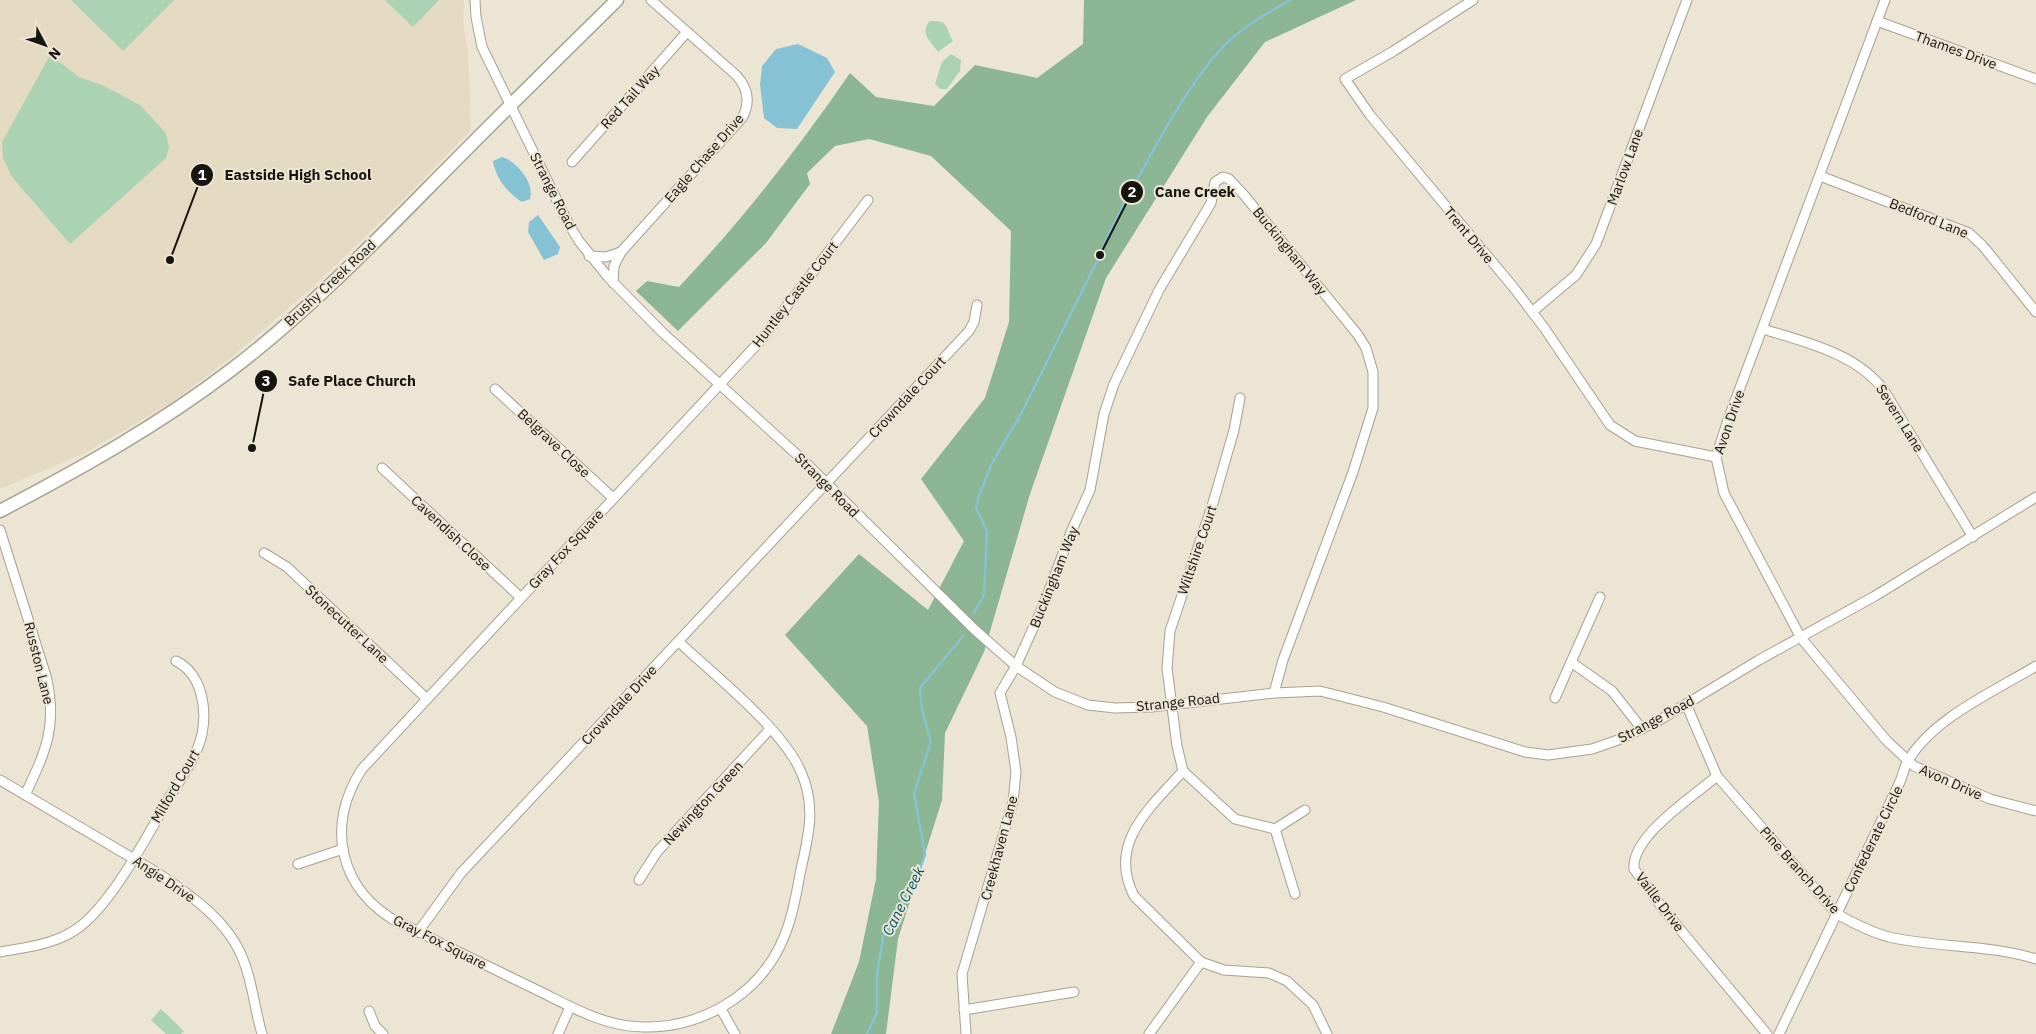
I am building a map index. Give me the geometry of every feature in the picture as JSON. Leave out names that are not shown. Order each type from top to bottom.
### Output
[{"type":"street","name":"Strange Road","points":[[475,0],[479,37],[509,106],[568,223],[589,256],[613,282],[826,483],[975,630],[1016,666],[1055,692],[1088,705],[1115,708],[1309,690],[1336,693],[1537,754],[1571,753],[1592,749],[1642,729],[1876,596],[2036,497]]},
{"type":"street","name":"Brushy Creek Road","points":[[0,511],[72,474],[153,425],[233,369],[282,328],[361,254],[617,0]]},
{"type":"street","name":"Eagle Chase Drive","points":[[613,282],[614,266],[621,252],[730,131],[746,110],[748,98],[744,84],[651,0]]},
{"type":"street","name":"Trent Drive","points":[[1473,0],[1392,52],[1345,79],[1370,115],[1532,312],[1602,415],[1618,432],[1644,443],[1716,457]]},
{"type":"street","name":"Marlow Lane","points":[[1532,312],[1576,274],[1596,244],[1687,0]]},
{"type":"street","name":"Avon Drive","points":[[1885,0],[1716,457],[1721,484],[1731,509],[1801,638],[1886,740],[1914,766],[1990,799],[2036,811]]},
{"type":"street","name":"Thames Drive","points":[[1877,21],[2036,79]]},
{"type":"street","name":"Red Tail Way","points":[[572,162],[687,32]]},
{"type":"street","name":"Bedford Lane","points":[[1820,176],[1969,233],[1983,246],[2036,312]]},
{"type":"street","name":"Buckingham Way","points":[[1016,666],[1090,490],[1104,414],[1114,384],[1159,290],[1211,202],[1215,182],[1223,177],[1229,179],[1244,195],[1358,335],[1366,348],[1374,372],[1374,397],[1365,437],[1283,660],[1274,693]]},
{"type":"street","name":"Huntley Castle Court","points":[[720,385],[761,340],[868,200]]},
{"type":"street","points":[[589,256],[606,257],[621,252]]},
{"type":"street","name":"Crowndale Court","points":[[826,483],[969,331],[974,322],[977,305]]},
{"type":"street","name":"Severn Lane","points":[[1763,329],[1822,348],[1855,364],[1873,376],[1885,392],[1973,537]]},
{"type":"street","name":"Gray Fox Square","points":[[679,642],[770,729],[793,757],[806,784],[811,811],[809,832],[792,912],[780,946],[756,981],[721,1009],[681,1024],[643,1028],[603,1021],[570,1007],[393,919],[367,898],[350,875],[343,849],[342,820],[346,799],[353,784],[380,748],[720,385]]},
{"type":"street","name":"Belgrave Close","points":[[495,389],[613,498]]},
{"type":"street","name":"Wiltshire Court","points":[[1183,771],[1176,746],[1167,660],[1170,631],[1213,504],[1234,430],[1240,398]]},
{"type":"street","name":"Cavendish Close","points":[[382,468],[520,597]]},
{"type":"street","name":"Crowndale Drive","points":[[418,932],[461,873],[826,483]]},
{"type":"street","name":"Russton Lane","points":[[0,530],[46,676],[51,700],[52,723],[48,745],[25,795]]},
{"type":"street","name":"Stonecutter Lane","points":[[264,553],[287,567],[427,699]]},
{"type":"street","points":[[1555,698],[1600,597]]},
{"type":"street","name":"Milford Court","points":[[0,952],[49,942],[72,932],[100,907],[133,858],[196,754],[202,736],[204,711],[202,695],[191,674],[176,661]]},
{"type":"street","points":[[1571,662],[1612,691],[1642,729]]},
{"type":"street","name":"Creekhaven Lane","points":[[966,1034],[962,974],[1013,802],[1016,772],[1000,693],[1016,666]]},
{"type":"street","name":"Confederate Circle","points":[[1779,1034],[1899,784],[1908,760],[1931,733],[1945,721],[2036,666]]},
{"type":"street","name":"Pine Branch Drive","points":[[1686,704],[1717,776],[1836,914],[1857,925],[1887,936],[1984,948],[2036,959]]},
{"type":"street","name":"Newington Green","points":[[639,880],[657,852],[770,729]]},
{"type":"street","points":[[1305,810],[1275,829],[1235,819],[1183,771],[1137,824],[1124,865],[1128,883],[1134,896],[1201,962],[1224,970],[1269,973],[1287,981],[1313,1005],[1327,1034]]},
{"type":"street","name":"Vaille Drive","points":[[1717,776],[1650,833],[1637,850],[1634,869],[1664,910],[1767,1034]]},
{"type":"street","name":"Angie Drive","points":[[0,780],[133,858],[196,900],[213,916],[236,945],[245,965],[262,1034]]},
{"type":"street","points":[[1275,829],[1295,894]]},
{"type":"street","points":[[298,864],[343,849]]},
{"type":"street","points":[[1149,1034],[1201,962]]},
{"type":"street","points":[[964,1010],[1074,992]]},
{"type":"street","points":[[558,1034],[570,1007]]},
{"type":"street","points":[[721,1009],[735,1034]]},
{"type":"street","points":[[369,1012],[375,1026],[383,1034]]},
{"type":"shaded area","points":[[0,0],[464,0],[463,25],[468,52],[471,130],[395,208],[316,284],[233,356],[169,404],[85,453],[0,489]]},
{"type":"green space","points":[[71,0],[174,0],[123,51]]},
{"type":"green space","points":[[385,0],[439,0],[413,27]]},
{"type":"green space","points":[[1084,0],[1356,0],[1265,42],[1207,117],[1106,278],[1030,494],[984,652],[945,733],[942,800],[898,939],[886,1034],[831,1034],[859,962],[876,879],[879,802],[867,726],[785,635],[859,554],[928,610],[964,541],[921,479],[985,398],[1009,322],[1011,231],[931,156],[869,139],[835,146],[807,173],[810,184],[766,243],[678,331],[636,291],[647,281],[679,287],[769,183],[850,73],[876,97],[934,106],[975,65],[1037,78],[1083,44]]},
{"type":"green space","points":[[930,21],[944,23],[953,41],[938,52],[927,37],[926,29]]},
{"type":"green space","points":[[951,54],[961,60],[960,71],[947,89],[940,89],[935,84],[942,62]]},
{"type":"green space","points":[[50,55],[79,77],[104,86],[140,105],[166,133],[169,147],[166,158],[70,244],[12,177],[3,158],[2,142]]},
{"type":"green space","points":[[161,1009],[184,1031],[181,1034],[166,1034],[151,1020]]},
{"type":"water","points":[[798,44],[827,58],[835,72],[797,129],[777,128],[764,118],[760,85],[762,66],[776,49]]},
{"type":"water","points":[[502,157],[513,163],[527,180],[530,186],[530,199],[522,202],[503,184],[494,168],[493,161]]},
{"type":"water","points":[[538,215],[560,247],[558,254],[544,260],[528,232],[529,222]]},
{"type":"waterway","name":"Cane Creek","points":[[974,613],[984,595],[987,532],[976,507],[979,496],[992,463],[1021,414],[1117,217],[1175,113],[1207,66],[1235,36],[1253,22],[1290,0]]},
{"type":"waterway","name":"Cane Creek","points":[[867,1034],[877,1012],[877,975],[883,937],[917,878],[925,854],[914,793],[931,742],[922,711],[920,688],[963,636]]},
{"type":"place","name":"Cane Creek","points":[[1100,255]]},
{"type":"place","name":"Eastside High School","points":[[170,260]]},
{"type":"place","name":"Safe Place Church","points":[[252,448]]}]
